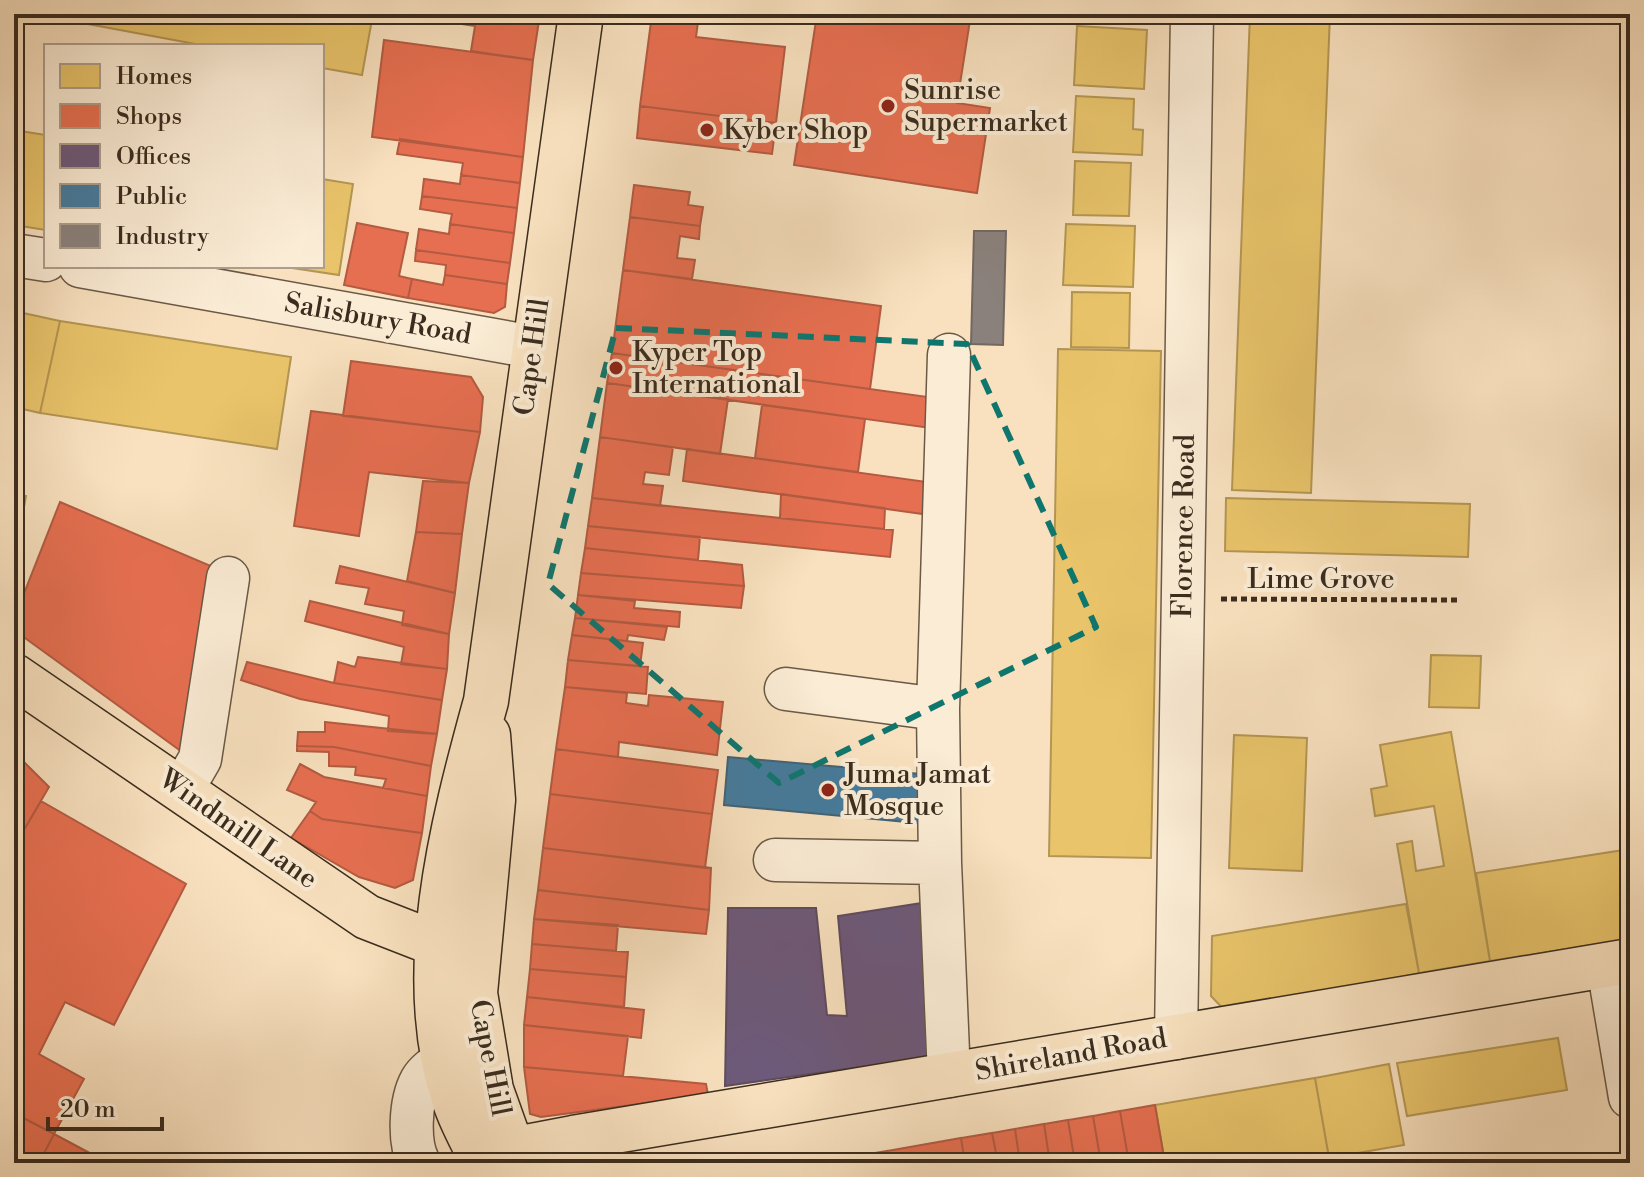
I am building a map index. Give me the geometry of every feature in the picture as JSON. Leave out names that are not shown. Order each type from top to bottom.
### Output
[{"type":"main road","name":"Cape Hill","points":[[501,1160],[455,1102],[439,1033],[458,948],[459,796],[486,701],[581,14]]},
{"type":"main road","name":"Windmill Lane","points":[[14,676],[367,917],[458,948]]},
{"type":"main road","name":"Cape Hill","points":[[458,948],[475,993],[501,1160]]},
{"type":"main road","name":"Shireland Road","points":[[501,1160],[573,1138],[1619,963]]},
{"type":"street","name":"Florence Road","points":[[1176,1038],[1192,14]]},
{"type":"street","points":[[14,255],[44,260]]},
{"type":"street","name":"Salisbury Road","points":[[91,268],[533,347]]},
{"type":"street","points":[[949,355],[938,709],[940,863],[949,1076]]},
{"type":"street","points":[[182,790],[200,759],[228,578]]},
{"type":"street","points":[[786,689],[938,709]]},
{"type":"street","points":[[775,860],[940,863]]},
{"type":"street","points":[[1619,963],[1630,1097]]},
{"type":"street","name":"Cape Hill","points":[[419,1163],[413,1152],[415,1096],[429,1071],[446,1059]]},
{"type":"path","name":"Lime Grove","points":[[1182,599],[1460,600]]},
{"type":"highlighted area","points":[[616,328],[967,344],[1096,627],[779,783],[548,584]]},
{"type":"building: Homes","points":[[34,14],[373,14],[362,75],[324,68],[324,44],[195,44]]},
{"type":"building: Homes","points":[[1086,14],[1153,14],[1152,22]]},
{"type":"building: Homes","points":[[1250,14],[1330,14],[1311,493],[1232,490]]},
{"type":"building: Homes","points":[[1077,26],[1147,30],[1144,89],[1074,85]]},
{"type":"building: Homes","points":[[1076,96],[1134,99],[1133,129],[1143,130],[1142,155],[1073,152]]},
{"type":"building: Homes","points":[[14,130],[44,135],[44,230],[14,225]]},
{"type":"building: Homes","points":[[1075,161],[1131,163],[1129,216],[1073,215]]},
{"type":"building: Homes","points":[[324,179],[353,184],[339,275],[292,268],[324,268]]},
{"type":"building: Homes","points":[[1066,224],[1135,226],[1133,287],[1063,285]]},
{"type":"building: Homes","points":[[1072,292],[1130,293],[1129,348],[1071,347]]},
{"type":"building: Homes","points":[[14,311],[60,321],[40,413],[14,407]]},
{"type":"building: Homes","points":[[60,321],[291,357],[277,449],[40,413]]},
{"type":"building: Homes","points":[[1058,349],[1161,351],[1151,858],[1049,856]]},
{"type":"building: Homes","points":[[14,494],[26,496],[14,563]]},
{"type":"building: Homes","points":[[1226,498],[1470,504],[1468,557],[1225,551]]},
{"type":"building: Homes","points":[[1431,655],[1481,656],[1479,708],[1429,707]]},
{"type":"building: Homes","points":[[1451,732],[1490,961],[1419,973],[1397,844],[1412,841],[1416,871],[1444,866],[1434,806],[1375,816],[1371,789],[1387,786],[1380,745]]},
{"type":"building: Homes","points":[[1234,735],[1307,738],[1302,871],[1229,868]]},
{"type":"building: Homes","points":[[1630,849],[1630,939],[1490,961],[1476,873]]},
{"type":"building: Homes","points":[[1406,904],[1419,973],[1229,1015],[1211,996],[1212,936]]},
{"type":"building: Homes","points":[[1558,1038],[1567,1090],[1407,1116],[1397,1063]]},
{"type":"building: Homes","points":[[1389,1064],[1404,1145],[1329,1158],[1315,1078]]},
{"type":"building: Homes","points":[[1315,1078],[1330,1163],[1165,1163],[1155,1105]]},
{"type":"building: Shops","points":[[416,14],[540,14],[533,60],[471,51],[475,26],[415,17]]},
{"type":"building: Shops","points":[[652,14],[699,14],[696,37],[785,47],[776,123],[640,106]]},
{"type":"building: Shops","points":[[706,14],[787,14],[786,24]]},
{"type":"building: Shops","name":"Sunrise Supermarket","points":[[817,14],[971,14],[957,103],[990,108],[977,193],[794,165]]},
{"type":"building: Shops","points":[[384,40],[533,60],[523,157],[372,137]]},
{"type":"building: Shops","name":"Kyber Shop","points":[[640,106],[776,123],[772,154],[637,138]]},
{"type":"building: Shops","points":[[400,139],[523,157],[520,183],[461,175],[463,163],[397,154]]},
{"type":"building: Shops","points":[[461,175],[520,183],[517,208],[422,196],[424,179],[460,184]]},
{"type":"building: Shops","points":[[634,185],[690,192],[688,205],[703,207],[700,226],[630,217]]},
{"type":"building: Shops","points":[[422,196],[517,208],[514,233],[450,224],[452,214],[420,209]]},
{"type":"building: Shops","points":[[630,217],[700,226],[699,239],[680,236],[677,258],[695,260],[692,279],[623,270]]},
{"type":"building: Shops","points":[[357,223],[408,233],[399,276],[412,279],[408,298],[344,285]]},
{"type":"building: Shops","points":[[450,224],[514,233],[510,263],[416,250],[419,229],[449,234]]},
{"type":"building: Shops","points":[[416,250],[510,263],[507,284],[445,275],[446,265],[415,261]]},
{"type":"building: Shops","points":[[623,270],[881,306],[870,389],[612,353]]},
{"type":"building: Shops","points":[[445,275],[507,284],[505,307],[494,313],[408,298],[412,279],[443,285]]},
{"type":"building: Shops","points":[[612,353],[935,398],[930,428],[607,383]]},
{"type":"building: Shops","points":[[351,361],[471,377],[483,397],[480,432],[343,416]]},
{"type":"building: Shops","points":[[607,383],[728,399],[720,454],[600,437]]},
{"type":"building: Shops","points":[[762,405],[865,419],[858,472],[755,458]]},
{"type":"building: Shops","points":[[311,411],[480,432],[469,483],[369,472],[359,536],[294,526]]},
{"type":"building: Shops","points":[[600,437],[673,447],[669,475],[645,472],[643,484],[663,486],[660,506],[592,498]]},
{"type":"building: Shops","points":[[687,449],[927,482],[923,514],[683,481]]},
{"type":"building: Shops","points":[[423,481],[469,483],[462,534],[416,532]]},
{"type":"building: Shops","points":[[781,494],[885,508],[884,529],[780,518]]},
{"type":"building: Shops","points":[[592,498],[893,530],[890,557],[588,526]]},
{"type":"building: Shops","points":[[60,502],[218,569],[189,757],[14,630],[14,619]]},
{"type":"building: Shops","points":[[588,526],[700,537],[698,560],[585,548]]},
{"type":"building: Shops","points":[[416,532],[462,534],[455,593],[407,581]]},
{"type":"building: Shops","points":[[585,548],[742,565],[744,586],[581,573]]},
{"type":"building: Shops","points":[[340,566],[455,593],[449,634],[402,625],[404,611],[365,604],[369,588],[336,583]]},
{"type":"building: Shops","points":[[581,573],[744,586],[741,608],[578,595]]},
{"type":"building: Shops","points":[[578,595],[635,601],[634,608],[680,612],[679,627],[575,618]]},
{"type":"building: Shops","points":[[310,601],[449,634],[447,669],[401,664],[404,647],[305,621]]},
{"type":"building: Shops","points":[[575,618],[667,627],[664,640],[628,635],[627,641],[572,635]]},
{"type":"building: Shops","points":[[572,635],[643,643],[640,666],[568,660]]},
{"type":"building: Shops","points":[[358,657],[447,669],[442,700],[334,683],[338,662],[355,667]]},
{"type":"building: Shops","points":[[568,660],[648,667],[646,694],[565,687]]},
{"type":"building: Shops","points":[[247,662],[334,683],[442,700],[437,734],[388,731],[389,716],[300,699],[241,680]]},
{"type":"building: Shops","points":[[565,687],[627,693],[626,703],[648,706],[649,695],[723,702],[717,755],[619,742],[618,757],[556,749]]},
{"type":"building: Shops","points":[[325,722],[437,734],[431,766],[334,747],[297,746],[298,732],[325,732]]},
{"type":"building: Shops","points":[[297,746],[334,747],[431,766],[427,796],[383,788],[386,779],[355,775],[356,767],[329,766],[329,752],[297,751]]},
{"type":"building: Shops","points":[[556,749],[718,770],[712,814],[550,794]]},
{"type":"building: Shops","points":[[14,752],[49,787],[14,847]]},
{"type":"building: Shops","points":[[300,764],[324,777],[427,796],[422,833],[322,819],[310,811],[316,802],[287,790]]},
{"type":"building: Shops","points":[[550,794],[712,814],[705,868],[543,848]]},
{"type":"building: Shops","points":[[41,801],[186,884],[114,1025],[65,1002],[39,1054],[84,1079],[54,1134],[14,1113],[14,847]]},
{"type":"building: Shops","points":[[310,811],[322,819],[422,833],[413,880],[395,888],[359,877],[291,838]]},
{"type":"building: Shops","points":[[543,848],[711,868],[709,910],[538,890]]},
{"type":"building: Shops","points":[[538,890],[709,910],[706,934],[534,919]]},
{"type":"building: Shops","points":[[534,919],[618,925],[616,951],[532,944]]},
{"type":"building: Shops","points":[[532,944],[628,952],[626,977],[530,969]]},
{"type":"building: Shops","points":[[530,969],[626,977],[624,1007],[527,997]]},
{"type":"building: Shops","points":[[527,997],[644,1010],[641,1038],[524,1025]]},
{"type":"building: Shops","points":[[524,1025],[628,1036],[623,1076],[524,1067]]},
{"type":"building: Shops","points":[[524,1067],[706,1084],[708,1095],[541,1117],[530,1114]]},
{"type":"building: Shops","points":[[1155,1105],[1165,1163],[1129,1163],[1120,1111]]},
{"type":"building: Shops","points":[[1120,1111],[1129,1163],[1101,1163],[1093,1116]]},
{"type":"building: Shops","points":[[14,1113],[54,1134],[39,1163],[14,1163]]},
{"type":"building: Shops","points":[[1093,1116],[1101,1163],[1075,1163],[1068,1120]]},
{"type":"building: Shops","points":[[1068,1120],[1075,1163],[1050,1163],[1044,1124]]},
{"type":"building: Shops","points":[[1044,1124],[1050,1163],[1020,1163],[1015,1129]]},
{"type":"building: Shops","points":[[1015,1129],[1020,1163],[998,1163],[992,1133]]},
{"type":"building: Shops","points":[[992,1133],[998,1163],[965,1163],[961,1138]]},
{"type":"building: Shops","points":[[54,1134],[99,1158],[96,1163],[39,1163]]},
{"type":"building: Shops","points":[[961,1138],[965,1163],[889,1163],[887,1151]]},
{"type":"building: Shops","points":[[887,1151],[889,1163],[865,1163],[863,1155]]},
{"type":"building: Shops","points":[[863,1155],[865,1163],[837,1163],[837,1159]]},
{"type":"building: Offices","points":[[922,903],[932,1057],[725,1086],[728,908],[816,908],[827,1015],[847,1016],[838,916]]},
{"type":"building: Public","name":"Juma Jamat Mosque","points":[[728,757],[932,775],[927,824],[724,805]]},
{"type":"building: Industry","points":[[974,231],[1006,231],[1003,345],[971,344]]},
{"type":"place","name":"Sunrise Supermarket","points":[[888,106]]},
{"type":"place","name":"Kyber Shop","points":[[707,130]]},
{"type":"place","name":"Kyper Top International","points":[[616,368]]},
{"type":"place","name":"Juma Jamat Mosque","points":[[828,790]]}]
